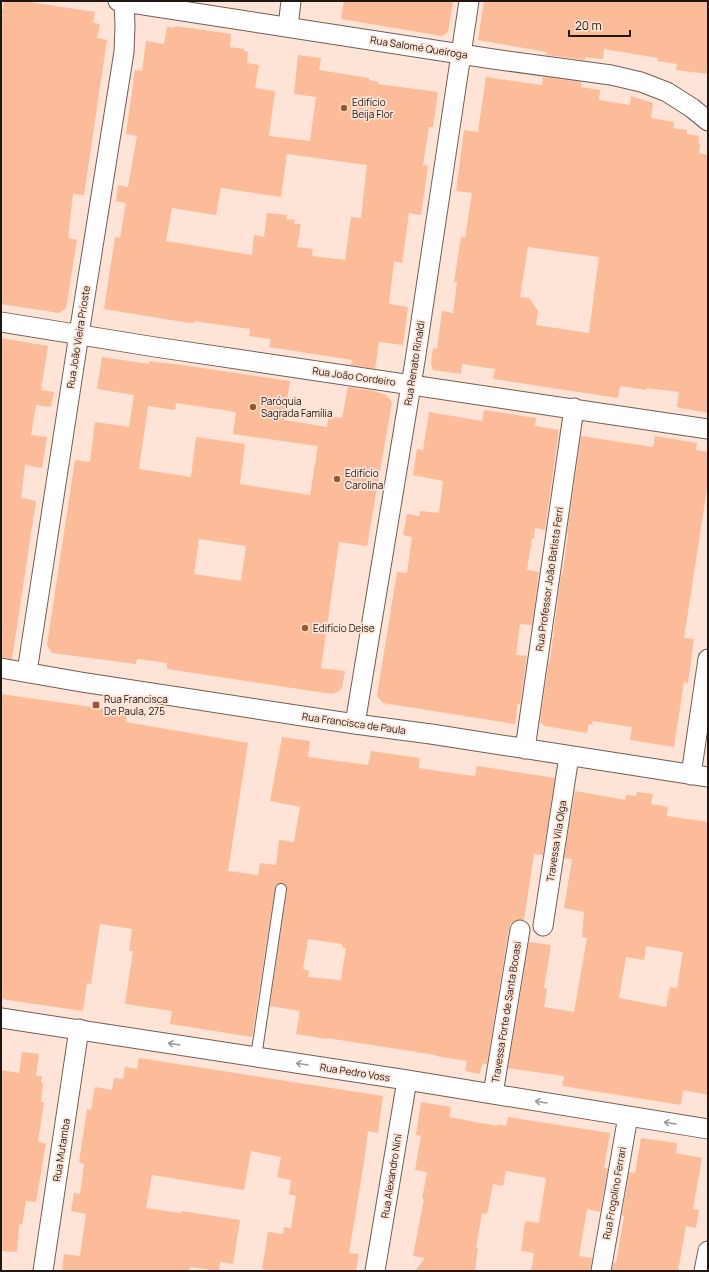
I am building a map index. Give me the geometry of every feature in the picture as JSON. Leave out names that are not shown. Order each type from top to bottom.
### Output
[{"type":"street","name":"Rua Salomé Queiroga","points":[[122,1],[461,54],[611,75],[641,82],[667,92],[692,108],[708,121]]},
{"type":"street","name":"Rua João Vieira Prioste","points":[[27,672],[124,52],[126,26],[122,1]]},
{"type":"street","points":[[288,27],[291,1]]},
{"type":"street","name":"Rua Renato Rinaldi","points":[[354,724],[411,384],[469,1]]},
{"type":"street","name":"Rua João Cordeiro","points":[[1,322],[708,429]]},
{"type":"street","name":"Rua Professor João Batista Ferri","points":[[525,749],[574,408]]},
{"type":"street","points":[[700,776],[708,659]]},
{"type":"street","name":"Rua Francisca de Paula","points":[[1,668],[81,682],[700,776]]},
{"type":"street","name":"Travessa Vila Olga","points":[[543,926],[569,756]]},
{"type":"street","name":"Travessa Forte de Santa Booasi","points":[[493,1094],[520,930]]},
{"type":"street","name":"Rua Pedro Voss","points":[[1,1018],[406,1080],[708,1129]]},
{"type":"street","name":"Rua Mutamba","points":[[43,1271],[79,1029]]},
{"type":"street","name":"Rua Alexandro Nini","points":[[375,1271],[406,1080]]},
{"type":"street","name":"Rua Frogolino Ferrari","points":[[601,1271],[628,1116]]},
{"type":"street","points":[[704,1271],[708,1251]]},
{"type":"lane","points":[[256,1057],[281,889]]},
{"type":"building","points":[[4,1],[23,1],[95,12],[93,23],[100,24],[97,38],[107,40],[84,195],[73,194],[68,238],[77,240],[66,308],[59,313],[1,304],[1,18]]},
{"type":"building","points":[[344,1],[453,1],[448,32],[442,36],[341,19]]},
{"type":"building","points":[[484,1],[708,1],[708,74],[676,70],[677,64],[657,61],[658,58],[604,49],[603,59],[585,57],[585,60],[546,55],[547,52],[478,40]]},
{"type":"building","points":[[175,26],[231,34],[230,47],[244,49],[244,51],[248,52],[247,63],[259,65],[255,88],[275,91],[269,136],[310,141],[316,97],[294,94],[298,55],[321,58],[319,70],[369,78],[369,80],[378,82],[378,84],[438,92],[433,127],[429,127],[423,165],[428,166],[421,215],[409,213],[402,263],[394,261],[389,304],[408,307],[403,345],[379,342],[375,369],[351,365],[352,360],[269,347],[271,339],[249,336],[250,329],[194,321],[194,323],[183,322],[104,309],[115,237],[120,238],[126,203],[116,201],[118,185],[128,187],[137,136],[126,134],[135,70],[142,71],[146,41],[164,44],[167,27],[175,28]],"holes":[[[287,154],[367,165],[361,218],[351,217],[345,260],[312,256],[313,249],[297,247],[301,224],[294,224],[295,220],[286,219],[287,215],[267,213],[264,237],[254,235],[252,255],[166,241],[172,208],[216,215],[221,188],[281,197]]]},
{"type":"building","points":[[486,77],[542,85],[543,77],[581,82],[581,87],[600,90],[599,100],[630,105],[631,96],[653,103],[651,118],[674,122],[673,128],[687,130],[687,134],[699,136],[699,153],[708,155],[708,413],[677,407],[679,392],[647,388],[646,390],[620,386],[618,398],[493,379],[495,369],[462,364],[461,374],[433,370],[431,363],[433,348],[437,349],[442,311],[453,313],[457,282],[454,282],[461,237],[465,238],[472,193],[456,191],[464,130],[478,132]],"holes":[[[528,247],[599,257],[589,333],[536,325],[538,311],[529,298],[520,297]]]},
{"type":"building","points":[[1,338],[48,346],[41,390],[54,392],[51,407],[36,405],[31,435],[47,437],[42,468],[25,465],[21,498],[36,501],[12,659],[1,657]]},
{"type":"building","points":[[102,357],[149,364],[149,361],[196,367],[290,381],[284,420],[327,427],[329,416],[342,418],[348,387],[374,391],[386,395],[392,402],[367,546],[339,542],[321,668],[345,671],[342,688],[338,692],[332,694],[167,669],[167,663],[137,659],[136,664],[52,653],[47,645],[75,460],[90,462],[95,422],[129,427],[134,395],[97,389]],"holes":[[[176,403],[236,412],[233,434],[318,446],[310,495],[240,484],[245,444],[196,437],[191,477],[139,469],[148,406],[175,410]],[[199,539],[246,546],[241,581],[194,574]]]},
{"type":"building","points":[[484,410],[536,418],[535,426],[559,430],[545,530],[535,528],[527,570],[539,572],[532,625],[520,624],[516,655],[527,656],[520,705],[518,703],[515,724],[383,703],[377,696],[397,572],[407,573],[412,537],[403,535],[407,514],[419,516],[420,511],[439,513],[443,481],[413,475],[417,449],[423,450],[429,412],[482,421]]},
{"type":"building","points":[[581,436],[653,447],[655,436],[697,443],[696,450],[708,452],[708,482],[684,638],[694,639],[688,683],[684,682],[674,747],[630,740],[632,727],[593,721],[592,725],[589,724],[587,733],[545,726],[540,722]]},
{"type":"building","points":[[1,694],[127,712],[126,722],[248,743],[228,871],[258,875],[260,863],[276,865],[279,840],[294,842],[300,807],[270,801],[282,737],[310,741],[308,757],[368,765],[371,751],[420,758],[419,768],[459,774],[475,776],[477,766],[555,778],[543,855],[534,854],[524,920],[516,920],[511,923],[509,928],[487,1064],[482,1064],[480,1074],[465,1071],[467,1061],[296,1034],[300,1011],[270,1006],[287,890],[285,884],[282,883],[276,885],[275,888],[252,1037],[170,1024],[172,1011],[125,1004],[133,951],[129,951],[132,929],[100,924],[91,984],[87,983],[83,1011],[1,999]],"holes":[[[308,939],[342,944],[342,947],[346,948],[341,980],[308,977],[309,971],[303,969]]]},
{"type":"building","points":[[575,791],[625,800],[626,795],[636,796],[637,792],[653,794],[651,804],[668,807],[667,816],[708,822],[708,1095],[683,1090],[681,1105],[562,1086],[564,1076],[508,1068],[529,942],[551,945],[544,988],[547,989],[544,1007],[574,1012],[587,938],[582,937],[584,912],[564,908],[572,859],[564,858]],"holes":[[[646,946],[683,952],[677,988],[670,987],[666,1007],[619,998],[626,957],[644,960]]]},
{"type":"building","points":[[22,1052],[39,1054],[36,1076],[42,1076],[41,1083],[43,1083],[41,1102],[44,1102],[38,1142],[46,1143],[36,1202],[26,1201],[22,1225],[19,1224],[17,1252],[1,1251],[1,1070],[19,1073]]},
{"type":"building","points":[[139,1058],[383,1096],[378,1133],[368,1131],[349,1253],[359,1254],[356,1271],[274,1271],[262,1269],[268,1232],[283,1234],[284,1227],[291,1228],[296,1196],[289,1194],[291,1180],[277,1177],[281,1157],[251,1151],[244,1190],[152,1175],[146,1208],[181,1213],[182,1211],[240,1220],[233,1264],[220,1262],[219,1271],[190,1267],[189,1271],[62,1271],[64,1254],[80,1256],[86,1214],[71,1211],[74,1193],[80,1194],[84,1164],[79,1162],[87,1109],[91,1110],[95,1087],[112,1090],[114,1078],[123,1079],[125,1067],[137,1069]]},
{"type":"building","points":[[421,1102],[451,1107],[449,1117],[497,1126],[497,1124],[506,1126],[508,1117],[610,1133],[604,1168],[608,1168],[600,1212],[587,1209],[579,1256],[592,1258],[590,1271],[531,1271],[534,1253],[521,1251],[525,1221],[539,1223],[546,1178],[506,1171],[503,1186],[493,1184],[487,1214],[482,1213],[476,1248],[478,1248],[475,1271],[415,1271],[425,1258],[413,1256],[424,1199],[422,1199],[427,1172],[415,1170],[421,1136],[416,1135]]},
{"type":"building","points":[[641,1138],[677,1143],[676,1153],[702,1158],[693,1209],[699,1210],[696,1228],[686,1226],[678,1271],[612,1271],[614,1262],[616,1263],[621,1234],[624,1216],[622,1216],[629,1172],[635,1173]]},
{"type":"place","name":"Edifício Beija Flor","points":[[344,108]]},
{"type":"place","name":"Paróquia Sagrada Família","points":[[253,407]]},
{"type":"place","name":"Edifício Carolina","points":[[337,479]]},
{"type":"place","name":"Edifício Deise","points":[[305,628]]},
{"type":"place","name":"Rua Francisca De Paula, 275","points":[[96,705]]}]
